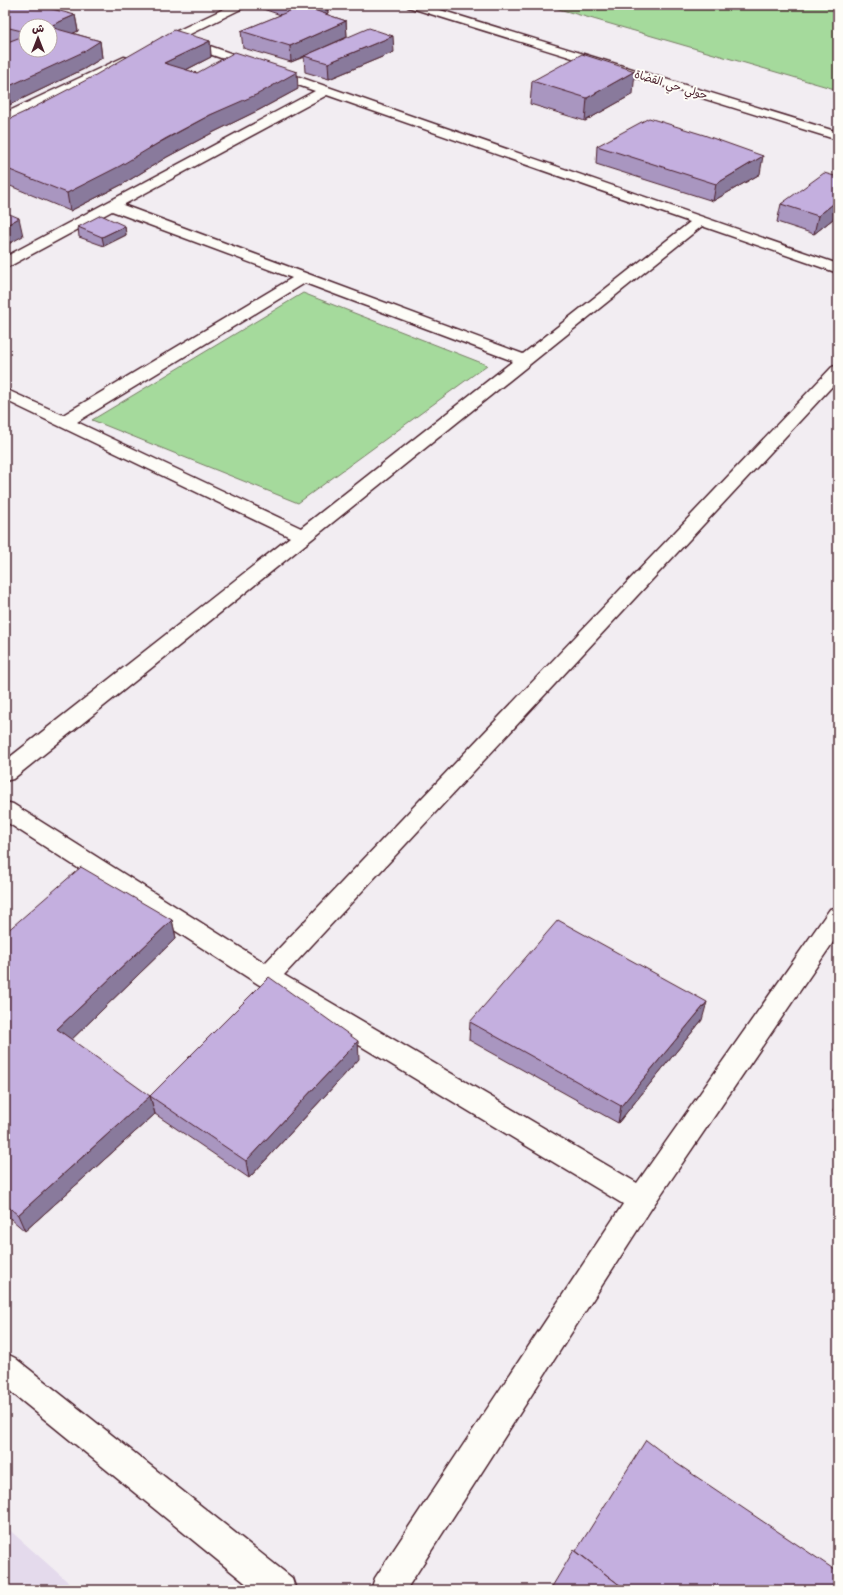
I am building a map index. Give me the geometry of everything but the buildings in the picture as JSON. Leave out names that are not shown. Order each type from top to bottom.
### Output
[{"type":"street","points":[[153,47],[241,5]]},
{"type":"street","name":"حولي حي القضاة","points":[[412,5],[838,136]]},
{"type":"street","points":[[174,37],[838,269]]},
{"type":"street","points":[[5,118],[132,57]]},
{"type":"street","points":[[5,264],[326,90]]},
{"type":"street","points":[[112,206],[525,360]]},
{"type":"street","points":[[5,773],[700,221]]},
{"type":"street","points":[[64,422],[304,278]]},
{"type":"street","points":[[267,976],[838,370]]},
{"type":"street","points":[[5,394],[303,536]]},
{"type":"street","points":[[5,810],[267,976],[641,1200]]},
{"type":"street","points":[[388,1590],[641,1200],[838,916]]},
{"type":"street","points":[[5,1368],[280,1590]]},
{"type":"shaded area","points":[[5,1526],[77,1590],[5,1590]]},
{"type":"green space","points":[[545,5],[838,5],[838,90]]},
{"type":"green space","points":[[303,293],[487,365],[298,503],[92,420]]}]
